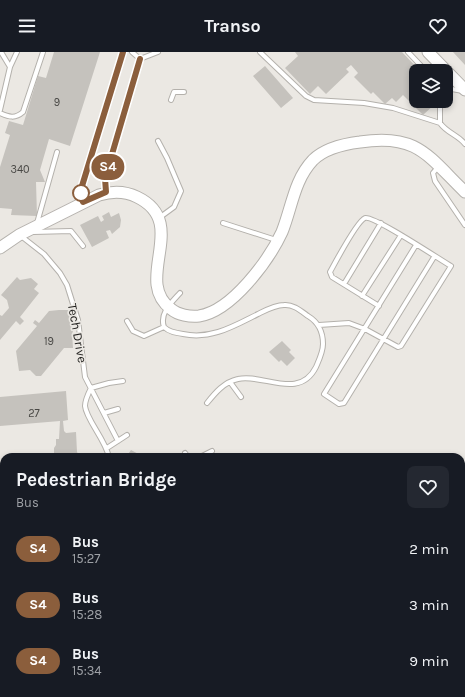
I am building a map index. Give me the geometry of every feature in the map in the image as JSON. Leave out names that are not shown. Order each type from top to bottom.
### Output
[{"type":"street","points":[[428,52],[465,91]]},
{"type":"street","points":[[0,248],[19,235],[83,202],[106,192],[122,192],[148,203],[159,218],[163,238],[156,286],[162,300],[167,306],[180,314],[199,316],[227,303],[262,264],[282,231],[296,186],[304,170],[323,152],[346,144],[391,140],[412,145],[431,157],[465,192]]},
{"type":"lane","points":[[0,52],[10,67]]},
{"type":"lane","points":[[0,110],[10,67],[16,52]]},
{"type":"lane","points":[[0,113],[12,118],[19,116],[23,112],[43,52]]},
{"type":"lane","points":[[83,202],[81,193],[84,179],[123,52]]},
{"type":"lane","points":[[132,52],[140,59]]},
{"type":"lane","points":[[140,59],[158,52]]},
{"type":"lane","points":[[260,52],[306,96],[314,100],[364,103],[386,107],[440,123],[445,129],[460,138],[465,144]]},
{"type":"lane","points":[[408,52],[419,64]]},
{"type":"lane","points":[[106,192],[105,178],[140,59]]},
{"type":"lane","points":[[453,89],[465,91]]},
{"type":"lane","points":[[171,100],[174,92],[184,92]]},
{"type":"lane","points":[[440,108],[440,123]]},
{"type":"lane","points":[[158,141],[181,191],[174,207],[159,218]]},
{"type":"lane","points":[[36,226],[58,152]]},
{"type":"lane","points":[[440,166],[433,173],[435,181],[465,225]]},
{"type":"lane","points":[[319,325],[349,323],[365,329],[398,347],[402,344],[451,266],[434,257],[381,223],[370,218],[364,218],[348,241],[330,272],[332,277],[379,306]]},
{"type":"lane","points":[[223,223],[277,241]]},
{"type":"lane","points":[[344,284],[381,223]]},
{"type":"lane","points":[[19,235],[35,232],[67,230],[75,235],[83,246]]},
{"type":"lane","name":"Tech Drive","points":[[19,235],[44,254],[63,278],[76,309],[85,377],[118,441]]},
{"type":"lane","points":[[362,296],[401,235]]},
{"type":"lane","points":[[416,245],[324,394],[339,404],[344,403],[434,257]]},
{"type":"lane","points":[[180,293],[167,306],[163,321],[164,327],[169,331],[186,335],[213,334],[236,326],[266,310],[282,305],[295,307],[315,320],[319,325],[323,344],[321,353],[314,371],[301,382],[283,384],[249,378],[236,379],[217,392],[207,403]]},
{"type":"lane","points":[[127,321],[133,331],[144,336],[164,327]]},
{"type":"lane","points":[[108,453],[107,448],[86,411],[86,400],[91,388],[109,382],[123,381]]},
{"type":"lane","points":[[230,382],[241,397]]},
{"type":"lane","points":[[104,413],[118,409]]},
{"type":"lane","points":[[107,448],[127,435]]},
{"type":"lane","points":[[208,453],[212,451]]},
{"type":"building","points":[[54,52],[100,52],[70,146],[49,139],[40,170],[45,182],[36,182],[37,216],[11,215],[12,209],[0,208],[0,167],[10,135],[5,133],[9,121],[23,125],[38,76],[46,78]]},
{"type":"building","points":[[295,52],[402,52],[413,64],[409,64],[409,101],[403,95],[396,102],[392,98],[385,104],[373,92],[371,94],[354,77],[358,73],[351,65],[346,69],[349,72],[326,94],[318,86],[310,94],[285,68],[298,56]]},
{"type":"building","points":[[453,52],[465,52],[465,65]]},
{"type":"building","points":[[265,66],[293,98],[281,108],[253,76]]},
{"type":"building","points":[[416,108],[431,108],[423,115]]},
{"type":"building","points":[[109,212],[111,217],[119,213],[121,220],[120,227],[112,234],[110,230],[106,231],[109,238],[92,247],[80,225],[98,216],[101,222],[104,220],[102,216]]},
{"type":"building","points":[[17,277],[20,280],[31,278],[38,284],[34,289],[39,293],[20,317],[24,321],[20,325],[16,321],[0,340],[0,315],[2,316],[9,308],[7,300],[1,295]]},
{"type":"building","points":[[70,310],[73,332],[73,348],[64,348],[41,376],[36,376],[30,370],[19,371],[16,351],[37,326],[33,323],[35,320],[39,323],[49,311]]},
{"type":"building","points":[[282,341],[291,350],[289,352],[295,358],[287,366],[281,360],[279,362],[269,352]]},
{"type":"building","points":[[66,391],[68,420],[63,421],[64,431],[66,433],[76,432],[78,453],[54,453],[56,439],[59,439],[60,421],[0,426],[0,397]]},
{"type":"building","points":[[131,450],[137,453],[129,453]]},
{"type":"bus line","name":"S4","points":[[123,52],[82,186],[80,196],[83,202],[106,192],[105,178],[140,59]]}]
